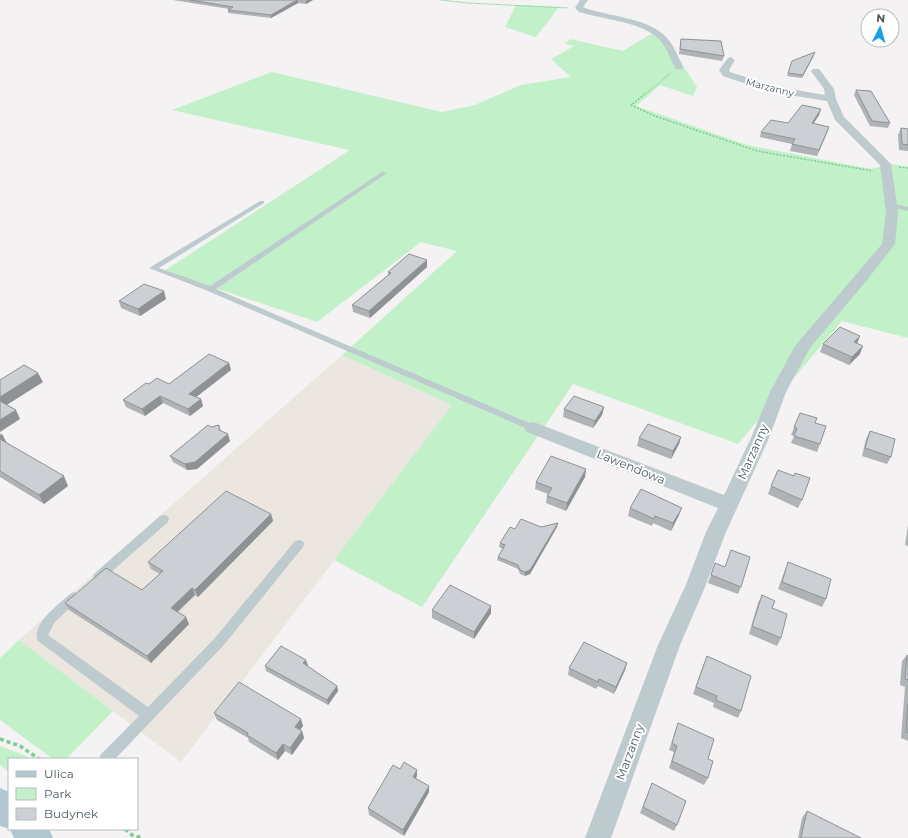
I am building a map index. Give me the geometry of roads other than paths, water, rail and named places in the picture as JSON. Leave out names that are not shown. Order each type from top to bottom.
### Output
[{"type":"main road","points":[[0,805],[8,812]]},
{"type":"street","points":[[584,0],[580,8],[581,9],[644,27],[656,32],[662,37],[679,67]]},
{"type":"street","name":"Marzanny","points":[[731,60],[724,70],[726,74],[771,89],[831,99]]},
{"type":"street","name":"Marzanny","points":[[598,838],[669,645],[695,587],[716,532],[760,438],[778,392],[804,346],[862,278],[888,244],[892,212],[899,207],[886,173],[885,164],[839,118],[831,99],[829,89],[816,71]]},
{"type":"street","name":"Lawendowa","points":[[533,428],[729,505]]},
{"type":"lane","points":[[211,289],[384,173]]},
{"type":"lane","points":[[262,202],[153,268],[211,289],[533,428]]},
{"type":"lane","points":[[148,715],[42,637],[43,630],[47,622],[164,519]]},
{"type":"lane","points":[[107,758],[219,642],[299,544]]}]
